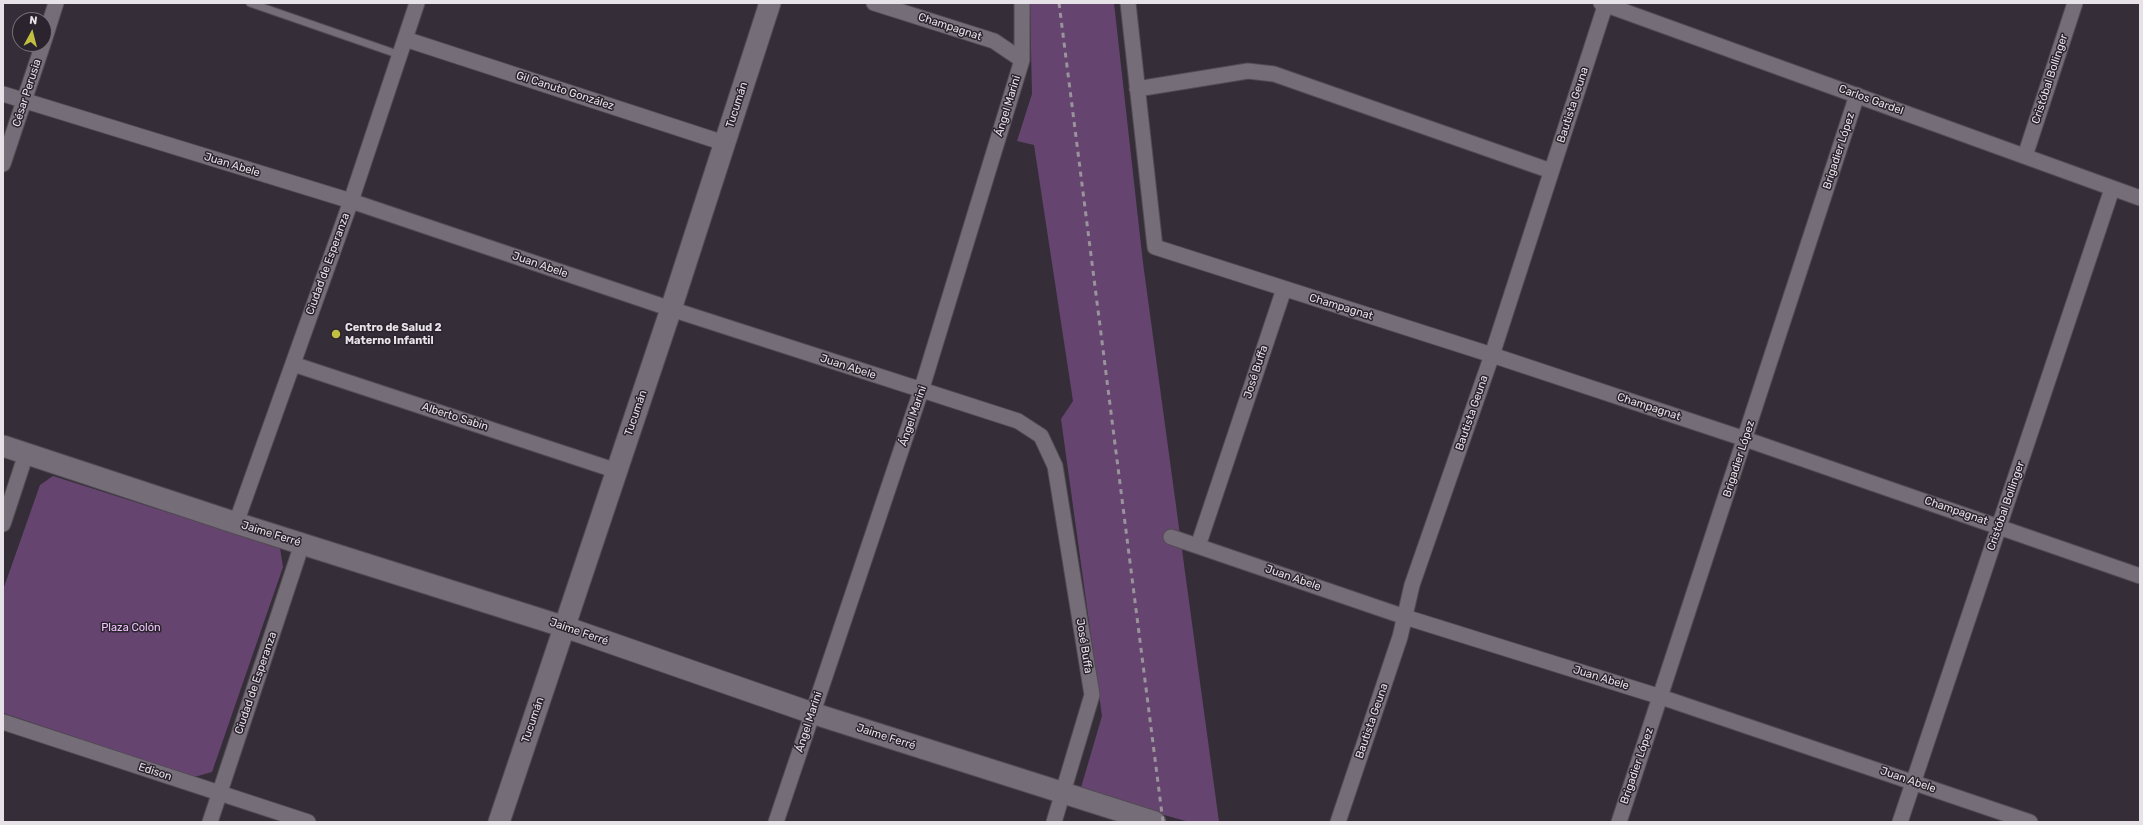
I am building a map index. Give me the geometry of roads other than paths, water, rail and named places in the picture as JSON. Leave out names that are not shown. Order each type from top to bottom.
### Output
[{"type":"street","points":[[52,16],[56,3]]},
{"type":"street","name":"Ciudad de Esperanza","points":[[236,523],[351,201],[417,3]]},
{"type":"street","name":"Tucumán","points":[[499,822],[671,309],[770,3]]},
{"type":"street","name":"Champagnat","points":[[874,3],[994,41],[1022,60]]},
{"type":"street","name":"Ángel Marini","points":[[776,822],[921,391],[1022,60],[1022,3]]},
{"type":"street","points":[[1128,3],[1137,89],[1248,72],[1274,74],[1551,171]]},
{"type":"street","name":"Cristóbal Bollinger","points":[[2025,156],[2076,3]]},
{"type":"street","name":"Carlos Gardel","points":[[1604,4],[2140,198]]},
{"type":"street","name":"Bautista Geuna","points":[[1338,822],[1400,637],[1412,585],[1492,354],[1604,4]]},
{"type":"street","name":"Gil Canuto González","points":[[405,39],[724,143]]},
{"type":"street","name":"César Perusia","points":[[3,164],[40,52]]},
{"type":"street","name":"Champagnat","points":[[1137,89],[1155,247],[1492,354],[2000,526],[2140,576]]},
{"type":"street","name":"Juan Abele","points":[[3,94],[24,102],[351,201],[671,309],[1018,422],[1041,436],[1055,466]]},
{"type":"street","name":"Brigadier López","points":[[1619,822],[1857,95]]},
{"type":"street","name":"Cristóbal Bollinger","points":[[1900,822],[2112,188]]},
{"type":"street","name":"José Buffa","points":[[1198,546],[1284,289]]},
{"type":"street","name":"Alberto Sabin","points":[[293,364],[617,471]]},
{"type":"street","name":"Jaime Ferré","points":[[3,446],[236,523],[565,627],[812,713],[1154,822]]},
{"type":"street","points":[[3,524],[26,454]]},
{"type":"street","name":"José Buffa","points":[[1054,822],[1092,695],[1055,466]]},
{"type":"street","name":"Juan Abele","points":[[1170,537],[1405,617],[1661,697],[1913,781],[2030,822]]},
{"type":"street","name":"Ciudad de Esperanza","points":[[210,822],[302,544]]},
{"type":"street","name":"Edison","points":[[3,722],[308,822]]},
{"type":"lane","points":[[250,3],[400,55]]},
{"type":"railway","points":[[1059,3],[1163,822]]},
{"type":"place","name":"Centro de Salud 2 Materno Infantil","points":[[336,334]]},
{"type":"park label","name":"Plaza Colón","points":[[131,628]]}]
